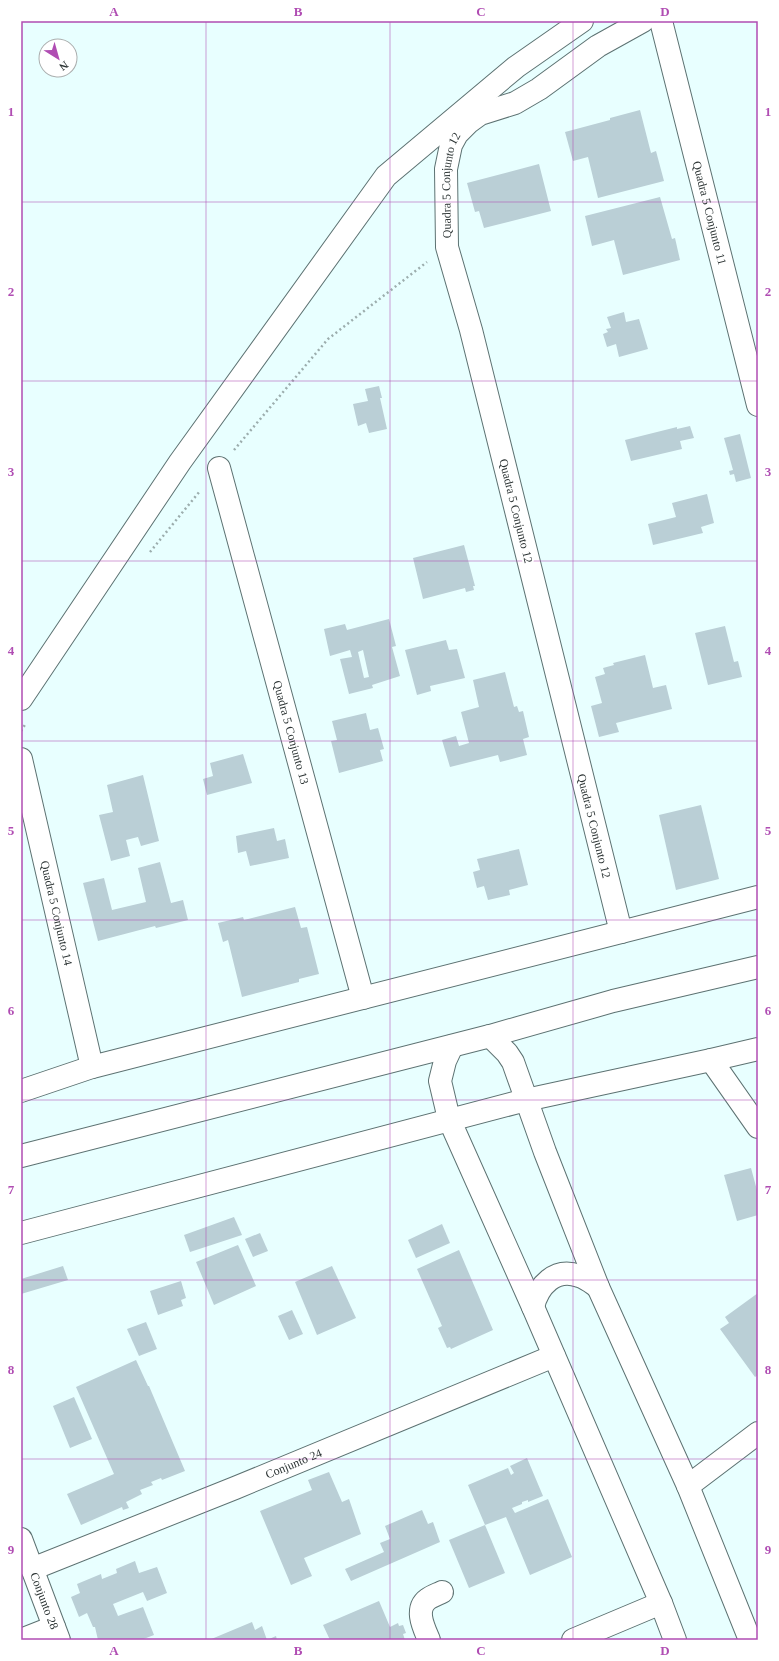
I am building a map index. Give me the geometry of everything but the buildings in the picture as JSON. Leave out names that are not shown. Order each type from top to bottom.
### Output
[{"type":"street","points":[[21,699],[180,462],[386,176],[516,67],[582,21]]},
{"type":"street","name":"Quadra 5 Conjunto 12","points":[[621,932],[472,330],[447,247],[446,169],[451,145],[457,134],[469,122],[480,114],[515,103],[539,89],[598,46],[643,21]]},
{"type":"street","name":"Quadra 5 Conjunto 11","points":[[660,21],[758,405]]},
{"type":"street","name":"Quadra 5 Conjunto 13","points":[[219,468],[363,998]]},
{"type":"street","name":"Quadra 5 Conjunto 14","points":[[21,759],[92,1067]]},
{"type":"street","points":[[21,1091],[92,1067],[758,897]]},
{"type":"street","points":[[21,1156],[452,1046],[613,1001],[758,967]]},
{"type":"street","points":[[490,1036],[507,1052],[513,1062],[545,1152],[598,1287],[688,1486],[750,1640]]},
{"type":"street","points":[[452,1046],[445,1061],[440,1080],[449,1119],[534,1307],[661,1603],[675,1640]]},
{"type":"street","points":[[21,1233],[449,1119],[526,1100],[758,1049]]},
{"type":"street","points":[[711,1060],[758,1127]]},
{"type":"street","points":[[534,1307],[536,1296],[541,1287],[558,1275],[569,1274],[579,1276],[598,1287]]},
{"type":"street","name":"Conjunto 24","points":[[32,1569],[235,1488],[554,1356]]},
{"type":"street","points":[[688,1486],[758,1434]]},
{"type":"street","name":"Conjunto 28","points":[[21,1539],[57,1634]]},
{"type":"street","points":[[429,1640],[421,1619],[421,1607],[427,1599],[442,1592]]},
{"type":"street","points":[[573,1640],[661,1603]]},
{"type":"street","points":[[21,1640],[57,1634]]}]
